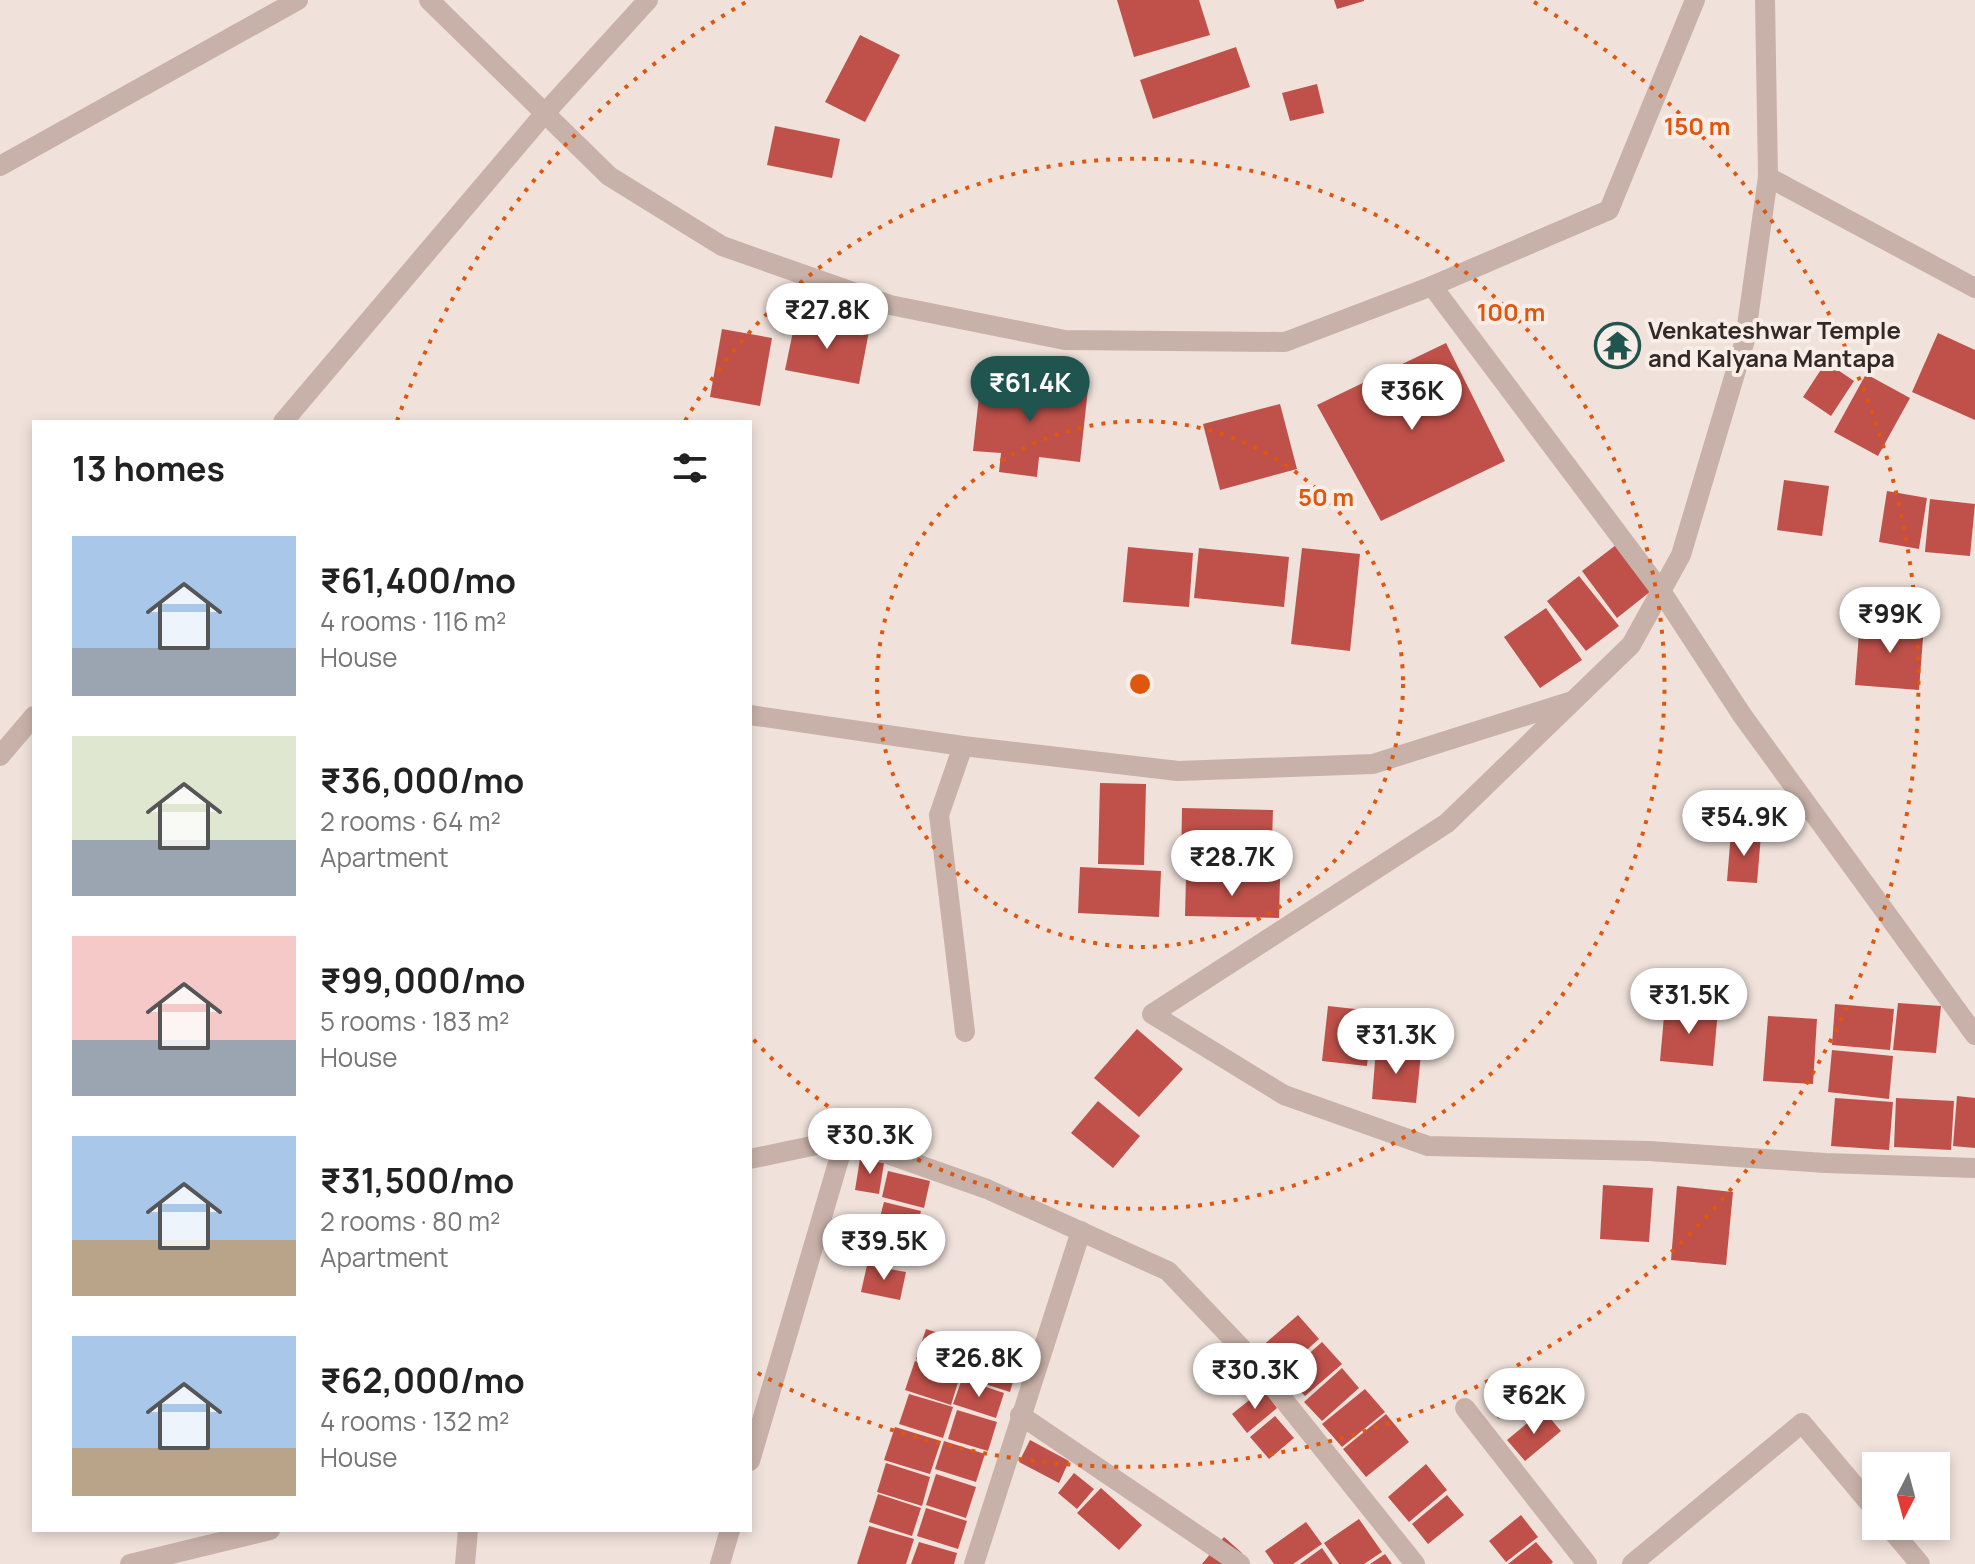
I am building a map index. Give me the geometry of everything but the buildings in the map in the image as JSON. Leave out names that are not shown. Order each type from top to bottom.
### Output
[{"type":"street","points":[[0,166],[298,0]]},
{"type":"street","points":[[429,0],[609,176],[722,246],[890,305],[1065,340],[1285,342],[1432,286],[1609,210],[1695,0]]},
{"type":"street","points":[[285,420],[545,113],[648,0]]},
{"type":"street","points":[[1765,0],[1768,177],[1745,340],[1681,555],[1631,645],[1447,823],[1152,1014],[1284,1095],[1428,1146],[1649,1151],[1825,1163],[1975,1168]]},
{"type":"street","points":[[1768,177],[1975,288]]},
{"type":"street","points":[[1432,286],[1661,591],[1742,715],[1975,1035]]},
{"type":"street","points":[[752,715],[963,746],[1178,771],[1373,764],[1574,700]]},
{"type":"street","points":[[0,756],[32,718]]},
{"type":"street","points":[[963,746],[939,815],[965,1032]]},
{"type":"street","points":[[752,1159],[845,1139],[987,1189],[1168,1271],[1247,1354],[1415,1564]]},
{"type":"street","points":[[752,1454],[845,1139]]},
{"type":"street","points":[[974,1564],[1081,1231]]},
{"type":"street","points":[[1465,1408],[1587,1564]]},
{"type":"street","points":[[1020,1415],[1240,1564]]},
{"type":"street","points":[[1632,1564],[1802,1423],[1862,1494]]},
{"type":"street","points":[[130,1564],[199,1556],[265,1532]]},
{"type":"street","points":[[465,1564],[468,1532]]},
{"type":"street","points":[[720,1564],[729,1532]]},
{"type":"street","points":[[1900,1540],[1920,1564]]},
{"type":"place","name":"Venkateshwar Temple and Kalyana Mantapa","points":[[1617,345]]}]
